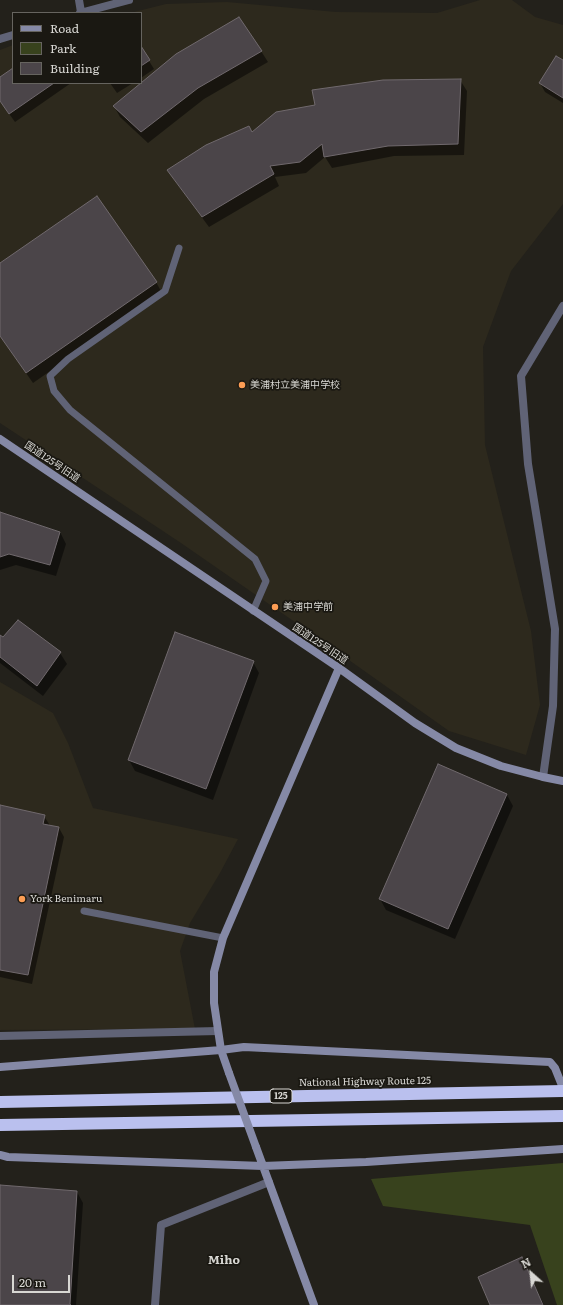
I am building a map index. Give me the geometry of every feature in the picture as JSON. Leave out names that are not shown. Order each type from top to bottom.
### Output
[{"type":"highway","name":"National Highway Route 125","points":[[0,1102],[563,1090]]},
{"type":"highway","points":[[0,1126],[563,1116]]},
{"type":"street","points":[[79,0],[80,12]]},
{"type":"street","points":[[84,12],[129,0]]},
{"type":"street","points":[[0,39],[12,35]]},
{"type":"street","points":[[543,777],[553,706],[555,629],[528,464],[521,376],[563,306]]},
{"type":"street","name":"国道125号旧道","points":[[0,439],[339,668],[415,723],[456,748],[501,766],[563,781]]},
{"type":"street","points":[[314,1305],[221,1050],[214,1003],[214,972],[223,938],[339,668]]},
{"type":"street","points":[[0,1036],[218,1031]]},
{"type":"street","points":[[0,1067],[244,1047],[550,1062],[555,1068],[563,1090]]},
{"type":"street","points":[[0,1155],[8,1157],[263,1166],[366,1162],[563,1149]]},
{"type":"street","points":[[155,1305],[160,1225],[269,1182]]},
{"type":"lane","points":[[179,248],[165,291],[68,359],[50,376],[54,391],[70,410],[255,559],[266,581],[253,611]]},
{"type":"lane","points":[[84,911],[223,938]]},
{"type":"shaded area","name":"美浦村立美浦中学校","points":[[480,0],[512,0],[535,17],[563,25],[563,204],[511,271],[483,347],[485,445],[531,631],[540,705],[526,755],[449,731],[181,543],[0,423],[0,50],[12,45],[12,84],[142,84],[142,12],[134,12],[166,4],[227,2],[336,12],[437,13]]},
{"type":"shaded area","points":[[0,682],[53,713],[68,743],[93,808],[238,839],[220,873],[190,923],[180,951],[195,1029],[0,1030]]},
{"type":"green space","points":[[563,1163],[563,1305],[557,1305],[530,1225],[383,1206],[371,1179]]},
{"type":"building","points":[[239,17],[262,51],[198,88],[141,132],[113,106],[140,84],[142,84],[142,82],[176,54]]},
{"type":"building","points":[[142,48],[150,60],[142,65]]},
{"type":"building","points":[[556,56],[563,60],[563,98],[539,83]]},
{"type":"building","points":[[12,69],[12,84],[53,84],[9,114],[0,101],[0,77]]},
{"type":"building","points":[[461,79],[458,144],[388,146],[324,157],[322,144],[300,162],[270,166],[274,174],[202,217],[167,170],[206,145],[249,126],[252,132],[276,112],[315,105],[312,90],[383,80]]},
{"type":"building","points":[[97,196],[157,282],[26,373],[0,336],[0,263]]},
{"type":"building","points":[[0,512],[60,532],[50,565],[9,554],[0,557]]},
{"type":"building","points":[[18,620],[61,652],[37,686],[0,657],[0,635],[3,637]]},
{"type":"building","points":[[175,632],[254,661],[206,789],[128,760]]},
{"type":"building","points":[[438,764],[507,794],[448,929],[379,899]]},
{"type":"building","name":"York Benimaru","points":[[0,805],[45,815],[43,824],[59,827],[28,975],[0,970]]},
{"type":"building","points":[[0,1185],[77,1191],[71,1305],[0,1305]]},
{"type":"building","points":[[522,1257],[543,1305],[490,1305],[478,1277]]},
{"type":"place","name":"美浦村立美浦中学校","points":[[242,385]]},
{"type":"place","name":"美浦中学前","points":[[275,607]]},
{"type":"place","name":"York Benimaru","points":[[22,899]]},
{"type":"district","name":"Miho","points":[[224,1260]]}]
